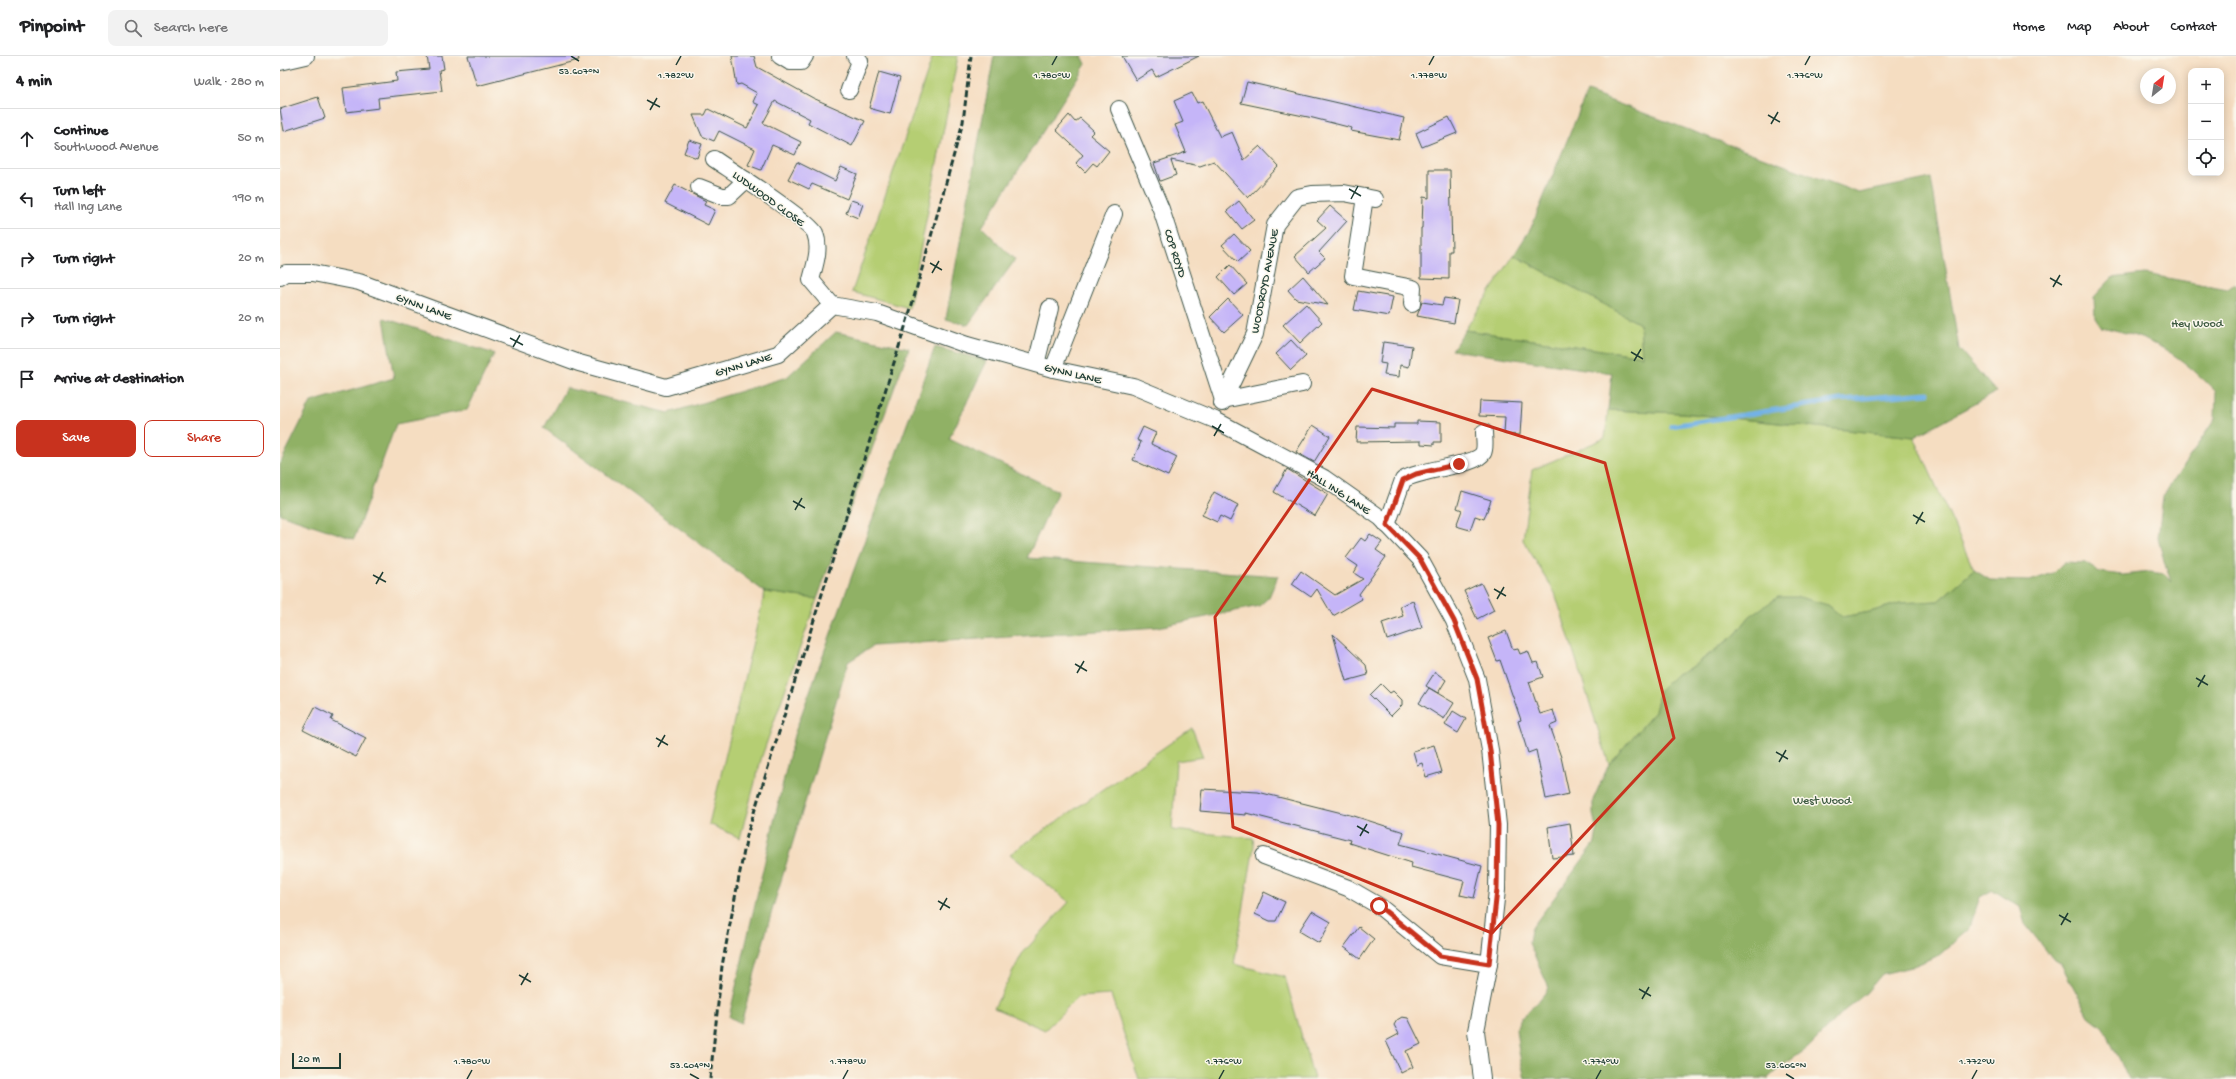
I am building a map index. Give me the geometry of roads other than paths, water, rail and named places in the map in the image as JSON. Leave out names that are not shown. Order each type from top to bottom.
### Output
[{"type":"street","points":[[280,62],[306,56]]},
{"type":"street","points":[[780,56],[790,62],[801,62],[805,56]]},
{"type":"street","points":[[849,90],[860,61],[855,56]]},
{"type":"street","name":"COP ROYD","points":[[1119,109],[1161,208],[1223,400]]},
{"type":"street","name":"LUDWOOD CLOSE","points":[[714,159],[792,212],[814,231],[819,249],[811,280],[832,305]]},
{"type":"street","points":[[699,187],[722,196],[729,196],[737,191],[746,180]]},
{"type":"street","name":"WOODROYD AVENUE","points":[[1215,420],[1255,334],[1274,224],[1297,198],[1312,194],[1344,192],[1370,198],[1353,276],[1413,288],[1412,304]]},
{"type":"street","points":[[1053,369],[1114,214]]},
{"type":"street","name":"GYNN LANE","points":[[280,276],[286,273],[313,273],[359,282],[579,363],[666,387],[778,354],[832,305],[877,313],[967,345],[1053,369],[1133,386],[1215,420]]},
{"type":"street","points":[[1036,364],[1050,308]]},
{"type":"street","points":[[1223,400],[1302,384]]},
{"type":"street","name":"HALL ING LANE","points":[[1215,420],[1324,478],[1381,518],[1420,559],[1454,621],[1477,679],[1490,750],[1498,825],[1497,890],[1489,964],[1476,1031],[1482,1079]]},
{"type":"street","points":[[1387,525],[1403,480],[1416,474],[1459,464],[1482,456],[1484,452],[1484,432]]},
{"type":"street","points":[[1264,856],[1348,888],[1379,906],[1440,956],[1489,964]]},
{"type":"waterway","points":[[1671,426],[1840,400],[1928,393]]},
{"type":"railway","points":[[710,1079],[722,966],[747,835],[911,308],[963,122],[971,56]]},
{"type":"park label","name":"Hey Wood","points":[[2197,323]]},
{"type":"park label","name":"West Wood","points":[[1822,800]]}]
